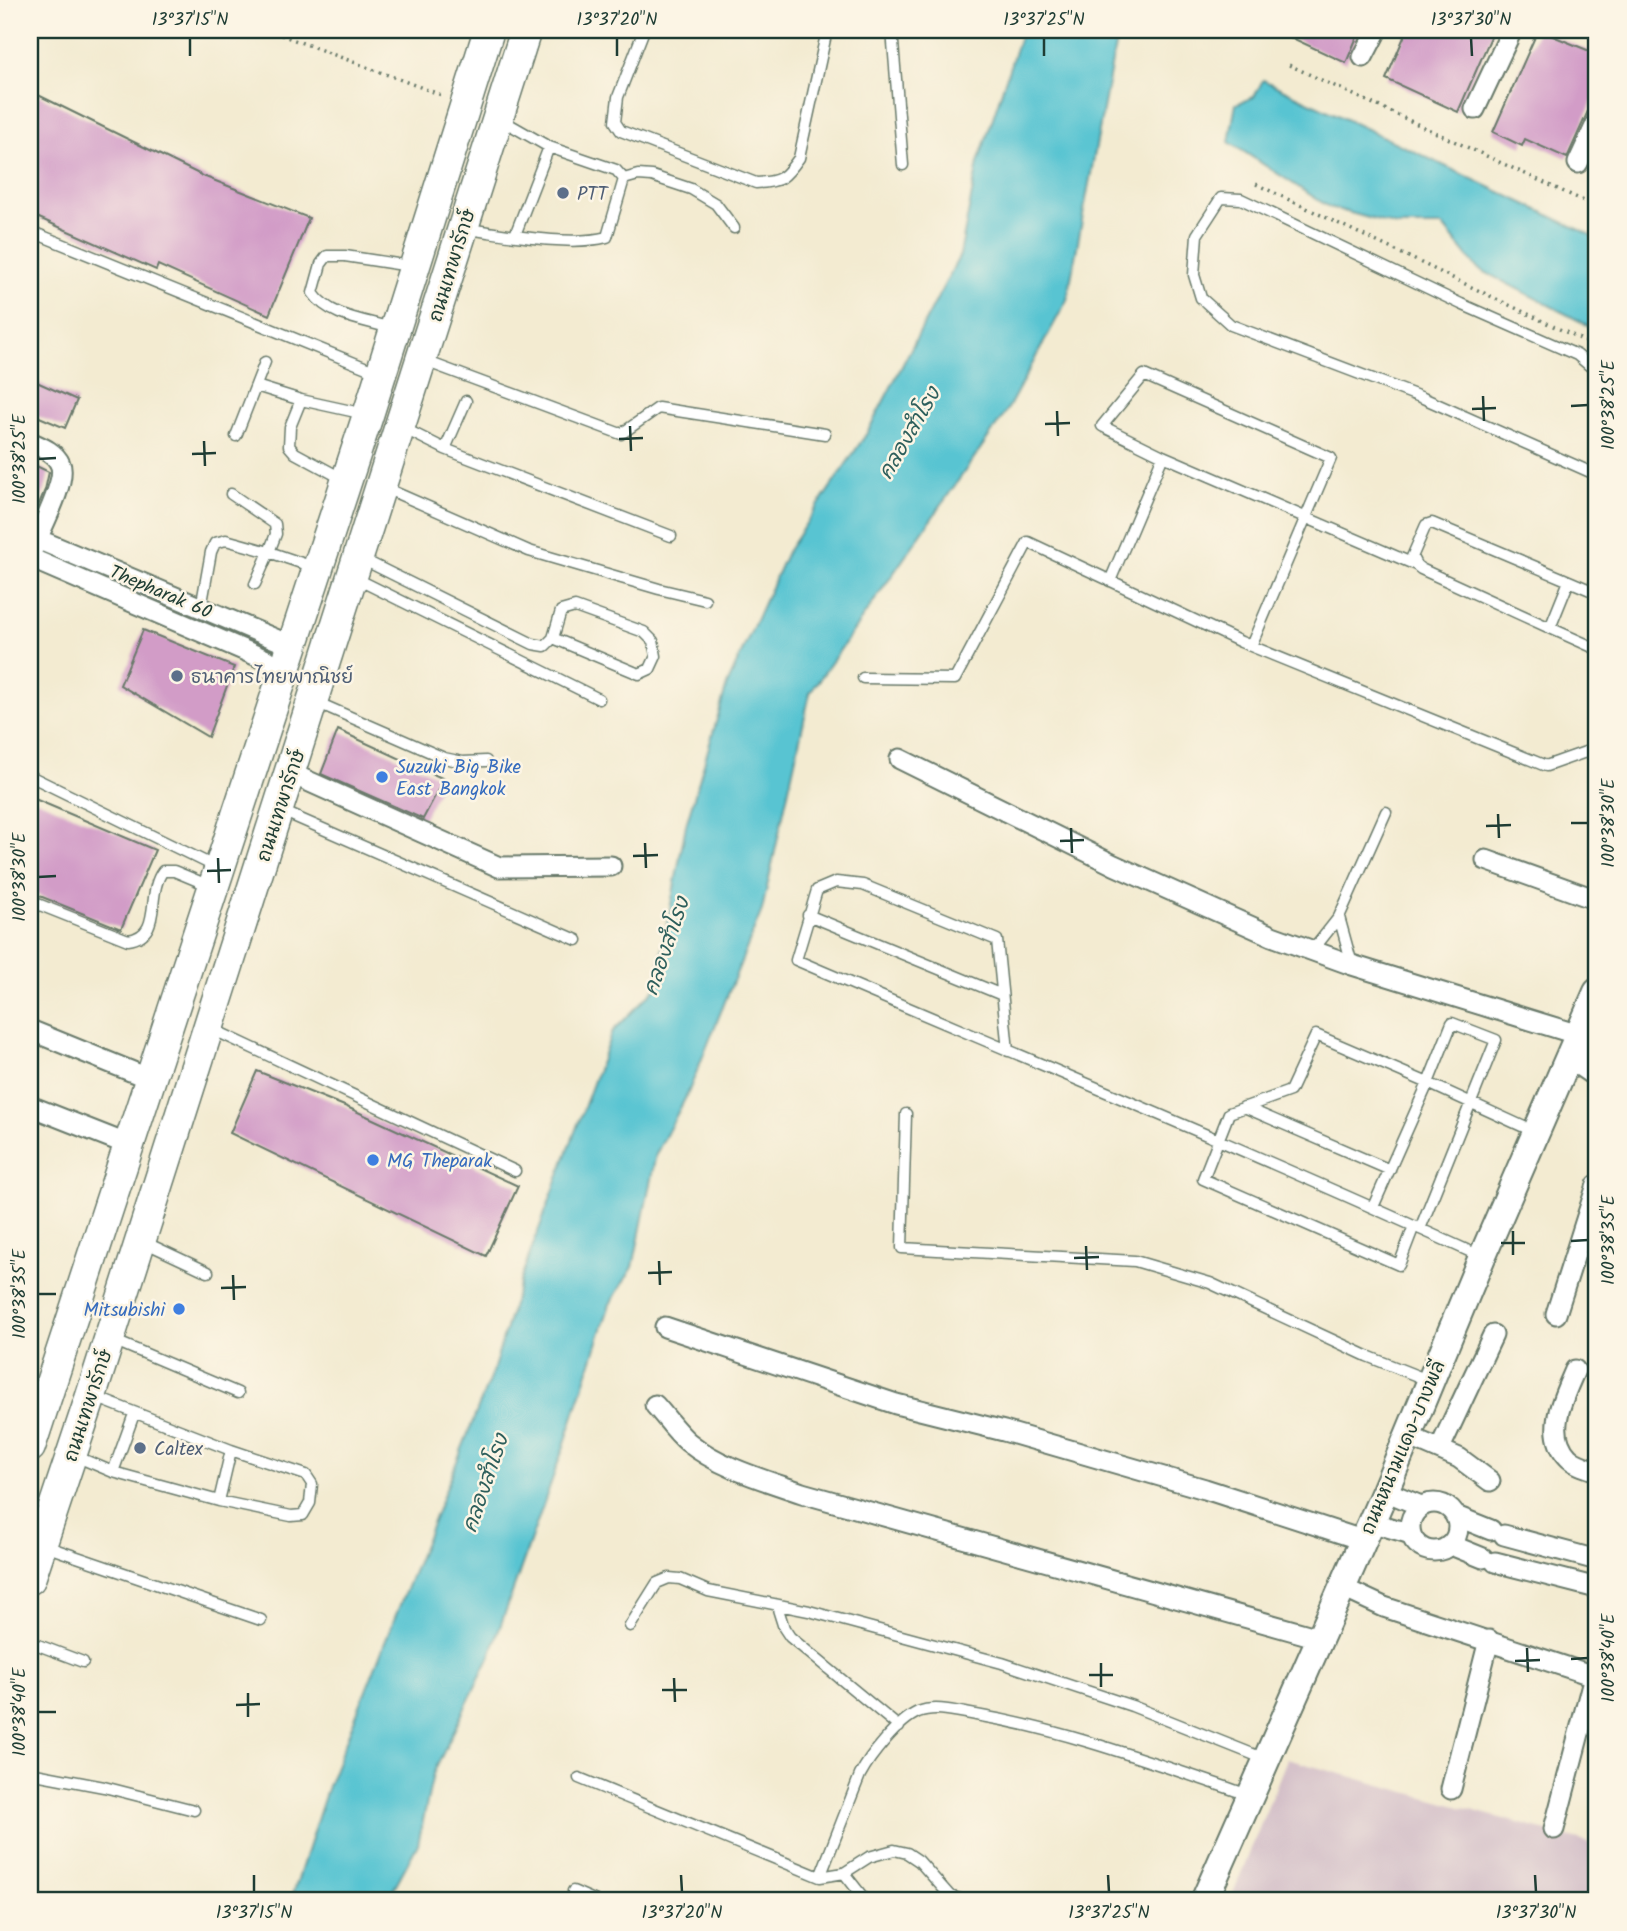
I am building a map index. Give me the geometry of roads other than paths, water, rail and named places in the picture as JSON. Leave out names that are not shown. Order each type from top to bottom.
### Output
[{"type":"main road","name":"ถนนเทพารักษ์","points":[[33,1429],[368,415],[489,30]]},
{"type":"main road","name":"ถนนเทพารักษ์","points":[[30,1580],[526,30]]},
{"type":"main road","name":"ถนนหนามแดง-บางพลี","points":[[1204,1901],[1385,1492],[1482,1257],[1597,992]]},
{"type":"street","points":[[1363,57],[1377,30]]},
{"type":"street","points":[[1475,110],[1512,30]]},
{"type":"street","points":[[1578,163],[1597,122]]},
{"type":"street","points":[[30,442],[57,458],[62,467],[61,480],[33,537],[30,558]]},
{"type":"street","name":"Thepharak 60","points":[[33,537],[201,608],[289,657]]},
{"type":"street","name":"Thepharak 60","points":[[30,558],[97,588],[289,657]]},
{"type":"street","points":[[97,588],[106,568]]},
{"type":"street","points":[[900,759],[1126,870],[1272,936],[1574,1046],[1597,1061]]},
{"type":"street","points":[[290,773],[499,867],[611,866]]},
{"type":"street","points":[[1486,860],[1597,900]]},
{"type":"street","points":[[30,1030],[150,1079]]},
{"type":"street","points":[[1574,1046],[1597,1078]]},
{"type":"street","points":[[30,1106],[129,1145]]},
{"type":"street","points":[[1556,1314],[1597,1185]]},
{"type":"street","points":[[665,1326],[896,1404],[1004,1431],[1205,1489],[1366,1531],[1411,1534]]},
{"type":"street","points":[[1440,1448],[1493,1335]]},
{"type":"street","points":[[1575,1370],[1557,1418],[1558,1434],[1569,1459],[1597,1471]]},
{"type":"street","points":[[655,1405],[688,1442],[719,1461],[761,1479],[815,1497],[1319,1638]]},
{"type":"street","points":[[1408,1436],[1459,1458],[1490,1481]]},
{"type":"street","points":[[1385,1492],[1421,1506],[1437,1503],[1445,1505],[1456,1516],[1498,1532],[1597,1560]]},
{"type":"street","points":[[1421,1506],[1410,1522],[1411,1534],[1420,1547],[1427,1551],[1443,1550],[1451,1545],[1458,1532],[1456,1516]]},
{"type":"street","points":[[1451,1545],[1489,1560],[1597,1588]]},
{"type":"street","points":[[1341,1587],[1384,1607],[1596,1676],[1554,1829]]},
{"type":"street","points":[[1451,1789],[1489,1640]]},
{"type":"lane","points":[[644,30],[618,97],[615,122],[621,131],[756,183],[775,182],[787,175],[799,158],[827,30]]},
{"type":"lane","points":[[892,30],[903,165]]},
{"type":"lane","points":[[498,118],[549,147],[616,170],[624,179]]},
{"type":"lane","points":[[515,235],[549,147]]},
{"type":"lane","points":[[624,179],[638,175],[652,176],[691,190],[716,204],[734,228]]},
{"type":"lane","points":[[463,228],[551,239],[597,240],[607,237],[624,179]]},
{"type":"lane","points":[[1597,372],[1577,355],[1461,304],[1241,199],[1221,198],[1197,235],[1195,275],[1201,298],[1231,326],[1423,398],[1597,475]]},
{"type":"lane","points":[[30,231],[381,374]]},
{"type":"lane","points":[[395,329],[334,311],[320,303],[313,293],[320,264],[327,256],[345,256],[414,267]]},
{"type":"lane","points":[[422,360],[621,434],[658,408],[825,433]]},
{"type":"lane","points":[[236,436],[265,362]]},
{"type":"lane","points":[[1251,646],[1306,520],[1331,458],[1144,375],[1102,426],[1163,456],[1306,520],[1416,565],[1597,649]]},
{"type":"lane","points":[[256,386],[301,400],[368,415]]},
{"type":"lane","points":[[301,400],[290,427],[289,446],[295,453],[346,481]]},
{"type":"lane","points":[[445,449],[466,401]]},
{"type":"lane","points":[[401,426],[445,449],[671,536]]},
{"type":"lane","points":[[1110,580],[1163,456]]},
{"type":"lane","points":[[381,487],[529,551],[705,600]]},
{"type":"lane","points":[[231,494],[275,524],[275,534],[256,584]]},
{"type":"lane","points":[[1416,565],[1412,557],[1426,525],[1432,523],[1597,593]]},
{"type":"lane","points":[[201,608],[215,543],[226,540],[317,569]]},
{"type":"lane","points":[[863,678],[955,679],[1028,542],[1251,646],[1546,766],[1597,748]]},
{"type":"lane","points":[[356,568],[533,644],[545,646],[553,638],[561,611],[575,607],[644,632],[653,641],[656,656],[650,669],[639,674],[553,638]]},
{"type":"lane","points":[[356,568],[599,699]]},
{"type":"lane","points":[[1550,628],[1569,581]]},
{"type":"lane","points":[[313,701],[444,758],[463,762],[486,761]]},
{"type":"lane","points":[[30,776],[216,878]]},
{"type":"lane","points":[[278,809],[577,940]]},
{"type":"lane","points":[[1313,950],[1339,917],[1386,812]]},
{"type":"lane","points":[[30,901],[128,940],[146,934],[157,879],[163,871],[216,878]]},
{"type":"lane","points":[[1007,1051],[997,940],[863,885],[836,882],[817,890],[796,960],[1007,1051],[1373,1207],[1482,1257]]},
{"type":"lane","points":[[808,915],[1002,995]]},
{"type":"lane","points":[[1339,917],[1352,965]]},
{"type":"lane","points":[[1373,1207],[1428,1083],[1452,1023],[1496,1040],[1471,1102],[1399,1265],[1203,1179],[1229,1113],[1290,1091],[1316,1035],[1428,1083],[1471,1102],[1536,1133]]},
{"type":"lane","points":[[208,1028],[515,1171]]},
{"type":"lane","points":[[1244,1107],[1390,1170]]},
{"type":"lane","points":[[905,1114],[902,1248],[1135,1261],[1210,1283],[1367,1356],[1431,1381]]},
{"type":"lane","points":[[140,1241],[208,1272]]},
{"type":"lane","points":[[109,1338],[237,1393]]},
{"type":"lane","points":[[72,1454],[113,1472],[219,1501],[291,1516],[303,1514],[310,1503],[312,1484],[306,1475],[231,1450],[91,1396]]},
{"type":"lane","points":[[113,1472],[134,1414]]},
{"type":"lane","points":[[219,1501],[231,1450]]},
{"type":"lane","points":[[41,1545],[261,1620]]},
{"type":"lane","points":[[630,1626],[657,1583],[669,1578],[680,1579],[708,1591],[809,1611],[1002,1663],[1132,1706],[1265,1759]]},
{"type":"lane","points":[[777,1606],[783,1628],[790,1637],[899,1727]]},
{"type":"lane","points":[[30,1642],[83,1662]]},
{"type":"lane","points":[[820,1877],[868,1759],[899,1727],[917,1713],[938,1709],[1009,1721],[1086,1741],[1250,1795]]},
{"type":"lane","points":[[30,1773],[104,1787],[194,1810]]},
{"type":"lane","points":[[579,1778],[820,1877],[844,1873],[869,1857],[894,1850],[907,1853],[919,1860],[946,1898],[966,1901]]},
{"type":"lane","points":[[844,1873],[866,1901]]},
{"type":"lane","points":[[573,1891],[596,1901]]},
{"type":"water","name":"คลองสำโรง","points":[[1022,30],[1118,30],[1067,300],[1006,412],[810,693],[762,910],[688,1093],[656,1154],[633,1267],[610,1304],[564,1446],[489,1658],[433,1774],[418,1844],[387,1901],[291,1901],[328,1786],[494,1368],[522,1275],[612,1032],[655,989],[686,825],[727,685],[787,552],[867,433],[960,255],[978,163]]},
{"type":"water","points":[[1263,80],[1597,238],[1597,330],[1477,268],[1443,226],[1397,226],[1329,207],[1229,142],[1236,104],[1254,97]]},
{"type":"place","name":"PTT","points":[[563,193]]},
{"type":"place","name":"ธนาคารไทยพาณิชย์","points":[[177,676]]},
{"type":"place","name":"Suzuki Big Bike East Bangkok","points":[[382,777]]},
{"type":"place","name":"MG Theparak","points":[[373,1160]]},
{"type":"place","name":"Mitsubishi","points":[[179,1309]]},
{"type":"place","name":"Caltex","points":[[140,1448]]}]
